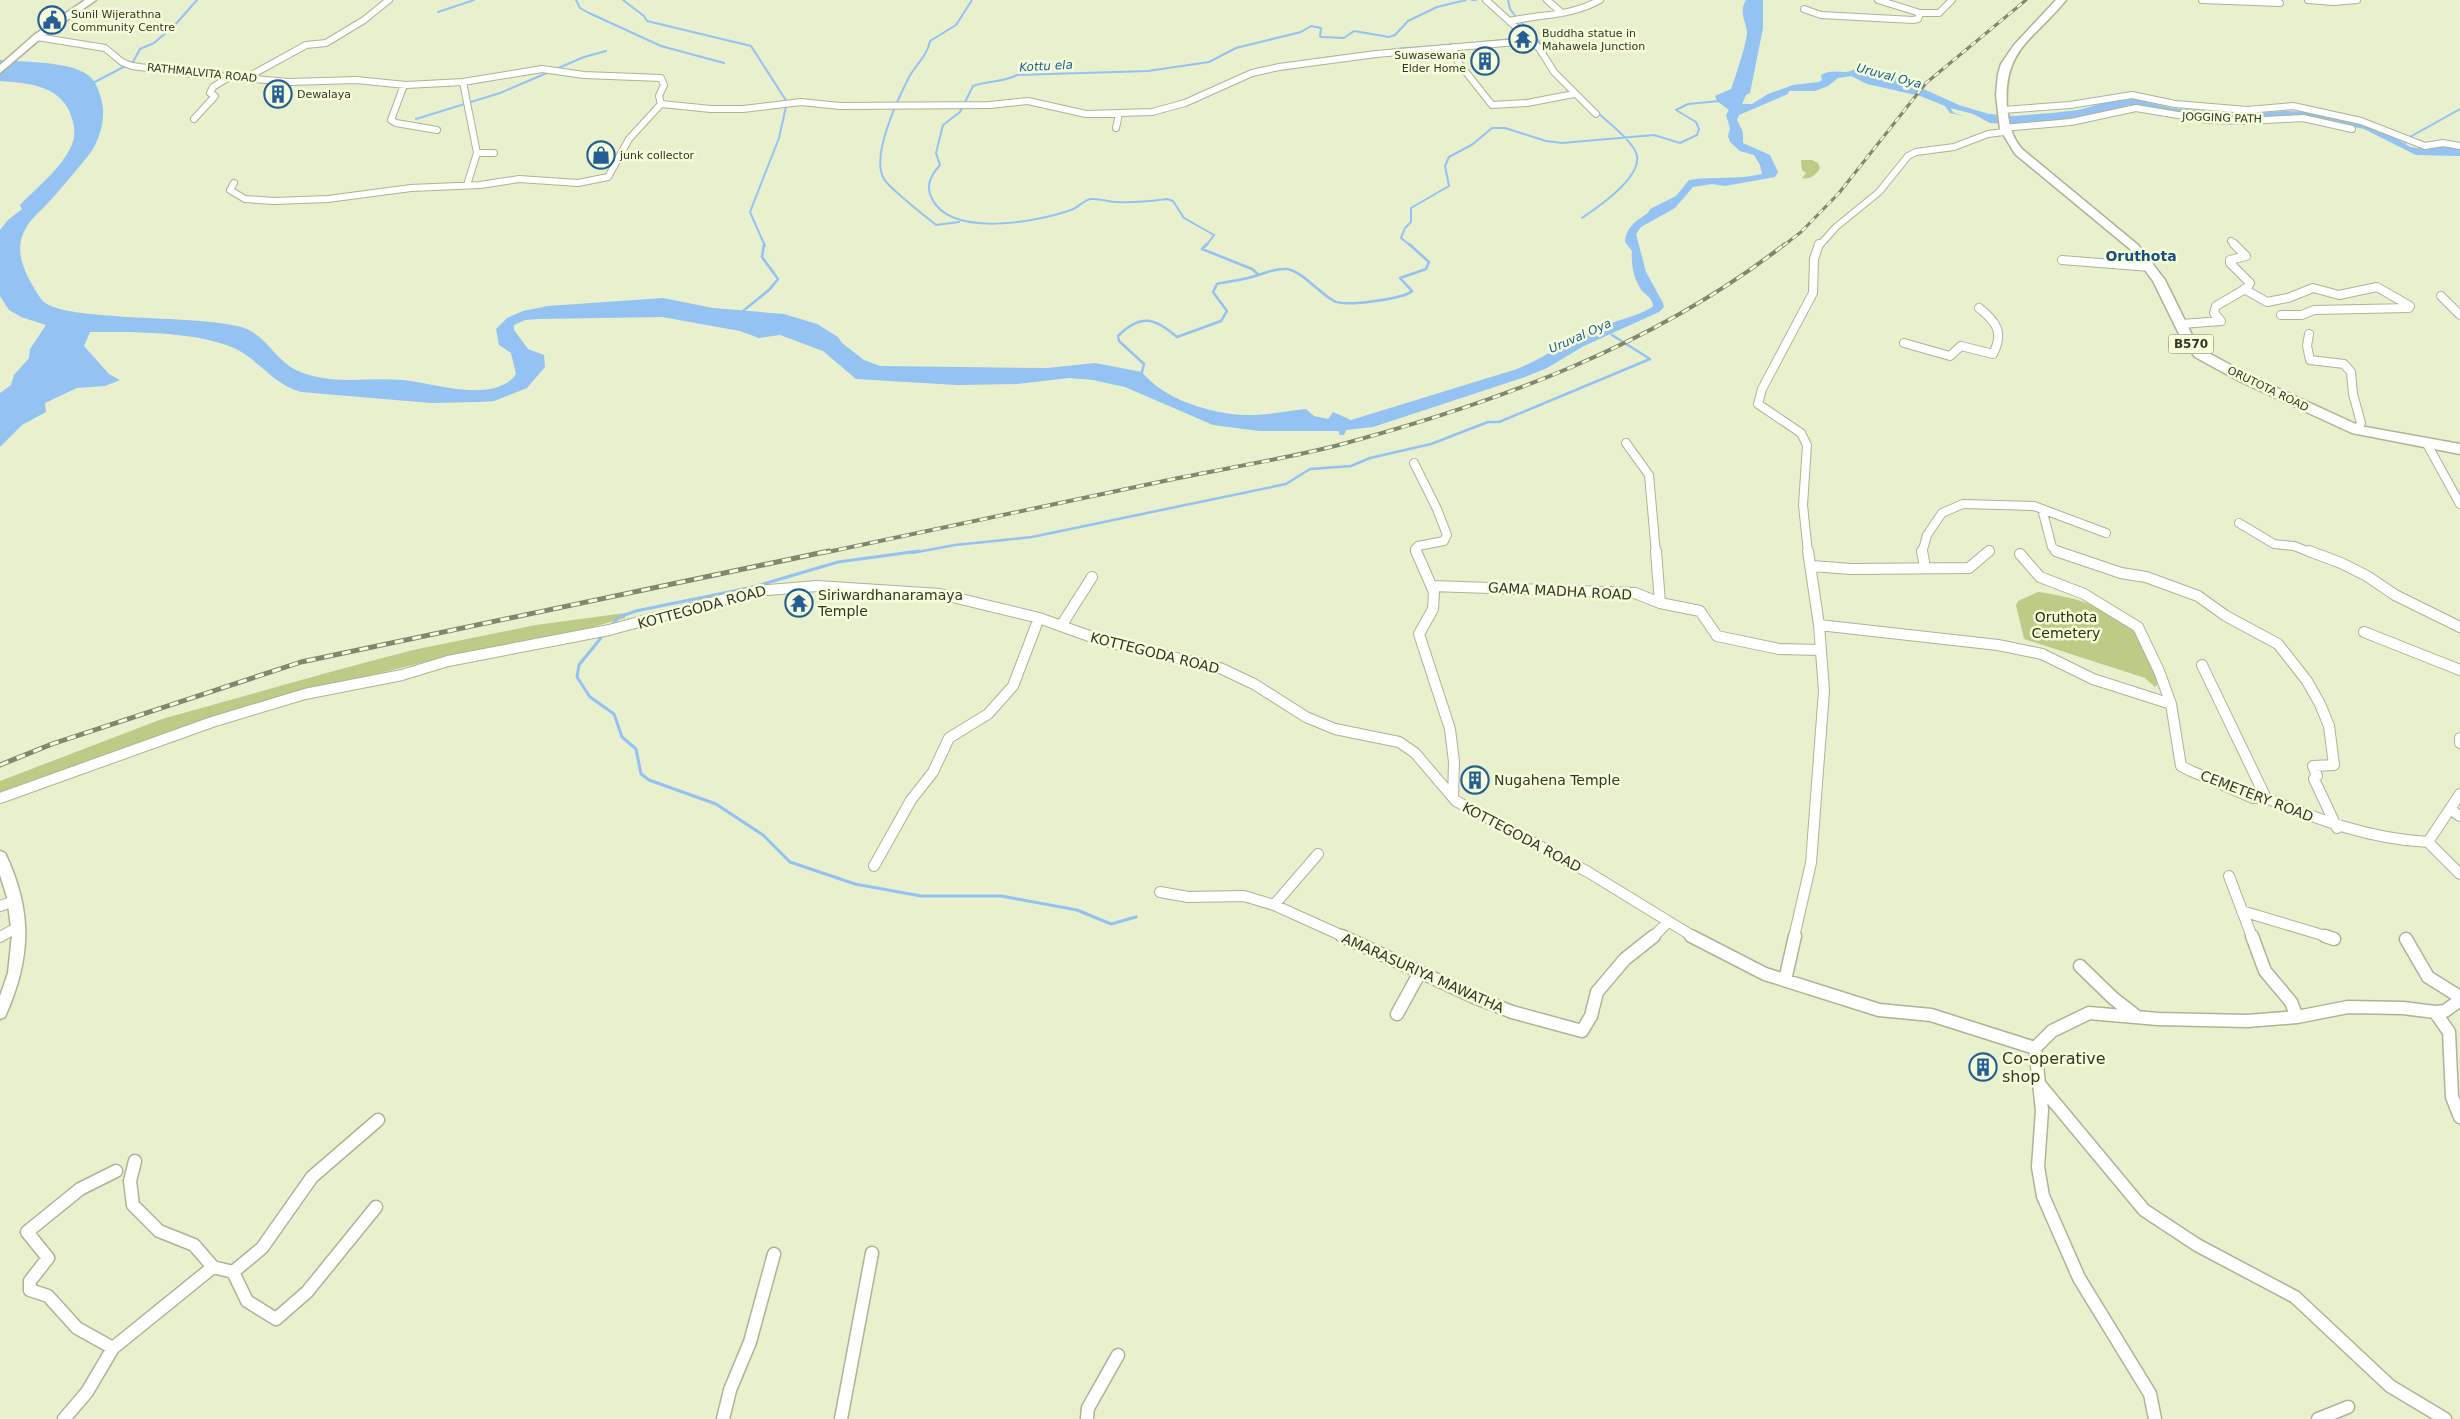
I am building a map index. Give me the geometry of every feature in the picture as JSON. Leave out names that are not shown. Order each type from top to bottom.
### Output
[{"type":"main road","points":[[0,70],[37,37],[91,0]]},
{"type":"main road","points":[[2003,129],[2001,86],[2005,65],[2031,30],[2061,0]]},
{"type":"main road","name":"ORUTOTA ROAD","points":[[2003,129],[2025,159],[2121,235],[2150,267],[2192,345],[2208,358],[2357,430],[2460,449]]},
{"type":"street","points":[[246,78],[306,45],[326,43],[364,20],[389,0]]},
{"type":"street","points":[[1486,0],[1539,48],[1554,72],[1596,114]]},
{"type":"street","points":[[1547,0],[1562,13]]},
{"type":"street","points":[[1510,21],[1531,16],[1581,10],[1600,0]]},
{"type":"street","points":[[1878,0],[1920,13],[1939,13],[1952,0]]},
{"type":"street","points":[[2202,0],[2280,3],[2275,0]]},
{"type":"street","points":[[2308,0],[2334,2],[2359,0]]},
{"type":"street","points":[[1804,9],[1820,15],[1913,20],[1918,20],[1920,13]]},
{"type":"street","name":"RATHMALVITA ROAD","points":[[37,37],[105,48],[130,65],[288,82],[356,80],[404,85],[463,82],[531,70],[650,77],[663,79],[664,85],[659,96],[661,104]]},
{"type":"street","points":[[234,183],[230,190],[242,199],[330,200],[399,189],[482,185],[510,179],[558,183],[604,179],[608,177],[629,139],[661,104],[710,110],[743,109],[788,103],[832,106],[969,105],[1028,101],[1070,112],[1119,114],[1168,109],[1221,89],[1252,73],[1279,67],[1351,56],[1528,39]]},
{"type":"street","points":[[1453,47],[1458,62],[1492,105],[1527,103],[1574,94]]},
{"type":"street","points":[[194,119],[215,96],[210,93],[213,88],[229,77]]},
{"type":"street","points":[[463,82],[477,154],[467,185]]},
{"type":"street","points":[[404,85],[391,120],[396,123],[437,130]]},
{"type":"street","points":[[2002,111],[2052,108],[2132,95],[2175,104],[2239,109],[2293,106],[2361,121],[2425,146],[2444,143],[2460,146]]},
{"type":"street","name":"JOGGING PATH","points":[[1812,566],[1804,526],[1803,505],[1807,445],[1801,433],[1758,404],[1758,401],[1813,293],[1815,280],[1812,262],[1818,246],[1878,193],[1907,156],[1918,152],[1962,145],[1982,134],[2003,129],[2071,122],[2124,108],[2136,108],[2180,117],[2208,120],[2247,121],[2302,118],[2352,129]]},
{"type":"street","points":[[1116,128],[1119,114]]},
{"type":"street","points":[[477,154],[494,153]]},
{"type":"street","points":[[2182,324],[2220,320],[2214,314],[2216,306],[2244,289],[2250,283],[2230,260],[2246,256],[2231,242]]},
{"type":"street","points":[[2062,260],[2150,267]]},
{"type":"street","points":[[2244,289],[2267,302],[2288,298],[2313,288],[2339,295],[2377,287],[2410,306],[2409,308],[2389,310],[2314,310],[2302,315],[2281,315]]},
{"type":"street","points":[[2441,296],[2460,315]]},
{"type":"street","points":[[1904,343],[1950,356],[1961,346],[1993,354],[2001,339],[2001,332],[1993,318],[1978,308]]},
{"type":"street","points":[[2309,334],[2307,346],[2310,360],[2344,364],[2351,372],[2353,394],[2360,422],[2357,430]]},
{"type":"street","points":[[1626,443],[1649,475],[1660,603]]},
{"type":"street","points":[[2427,444],[2460,504]]},
{"type":"street","points":[[1414,463],[1437,509],[1447,535],[1444,541],[1418,546],[1415,549],[1432,586],[1433,609],[1419,634],[1429,670],[1444,706],[1453,748],[1453,797]]},
{"type":"street","points":[[1926,567],[1922,551],[1926,535],[1942,513],[1963,504],[2021,505],[2042,509],[2106,533]]},
{"type":"street","points":[[2042,509],[2052,547],[2055,551],[2121,573],[2146,577],[2198,596],[2226,616],[2278,644],[2307,681],[2320,704],[2329,726],[2334,765],[2313,766],[2317,776],[2314,779],[2337,828]]},
{"type":"street","points":[[2239,522],[2274,544],[2294,546],[2341,563],[2367,576],[2395,595],[2460,627]]},
{"type":"street","points":[[1785,980],[1802,907],[1813,847],[1824,691],[1819,625],[1812,585],[1812,566],[1835,569],[1969,568],[1989,551]]},
{"type":"street","points":[[2020,554],[2040,577],[2084,594],[2138,627],[2159,671],[2171,704]]},
{"type":"street","points":[[1061,626],[1092,577]]},
{"type":"street","name":"KOTTEGODA ROAD","points":[[0,798],[212,722],[305,694],[402,675],[448,661],[606,631],[755,591],[817,586],[940,594],[1039,618],[1103,641],[1220,668],[1244,679],[1306,717],[1320,723],[1335,729],[1399,742],[1416,753],[1456,802],[1588,872],[1668,922],[1764,974],[1879,1010],[1931,1016],[2035,1048]]},
{"type":"street","name":"GAMA MADHA ROAD","points":[[1432,586],[1635,593],[1660,603],[1700,611],[1717,636],[1778,649],[1821,650]]},
{"type":"street","points":[[874,866],[911,800],[933,772],[949,738],[988,714],[1013,686],[1024,664],[1039,618]]},
{"type":"street","points":[[1819,625],[1998,645],[2042,654],[2093,679],[2171,704]]},
{"type":"street","points":[[2364,632],[2460,670]]},
{"type":"street","points":[[2202,665],[2266,798]]},
{"type":"street","name":"CEMETERY ROAD","points":[[2171,704],[2181,766],[2253,798],[2266,798],[2337,828],[2397,841],[2428,842]]},
{"type":"street","points":[[2460,738],[2460,743]]},
{"type":"street","points":[[2460,794],[2428,842],[2460,874]]},
{"type":"street","points":[[2450,809],[2460,816]]},
{"type":"street","points":[[1274,905],[1318,854]]},
{"type":"street","points":[[0,857],[10,881],[20,951],[12,989],[0,1012]]},
{"type":"street","points":[[2230,876],[2265,971],[2291,1002],[2297,1017]]},
{"type":"street","name":"AMARASURIYA MAWATHA","points":[[1160,892],[1188,897],[1244,896],[1274,905],[1419,974],[1512,1012],[1582,1031],[1592,1016],[1597,992],[1625,959],[1648,944],[1668,922]]},
{"type":"street","points":[[0,906],[14,902]]},
{"type":"street","points":[[2242,911],[2334,939]]},
{"type":"street","points":[[0,937],[18,927]]},
{"type":"street","points":[[2155,1419],[2150,1394],[2146,1386],[2107,1326],[2079,1278],[2043,1196],[2038,1167],[2042,1110],[2035,1048],[2052,1030],[2089,1013],[2137,1017],[2247,1021],[2297,1017],[2348,1007],[2445,1011],[2460,998],[2428,977],[2406,939]]},
{"type":"street","points":[[2080,966],[2113,998],[2137,1017]]},
{"type":"street","points":[[1397,1014],[1419,974]]},
{"type":"street","points":[[2435,1012],[2449,1032],[2452,1097],[2459,1114]]},
{"type":"street","points":[[2040,1085],[2144,1210],[2196,1245],[2295,1298],[2390,1386],[2445,1419]]},
{"type":"street","points":[[233,1272],[262,1248],[312,1176],[378,1120]]},
{"type":"street","points":[[135,1161],[130,1181],[133,1205],[159,1231],[194,1245],[213,1268],[233,1272]]},
{"type":"street","points":[[113,1348],[77,1328],[48,1296],[30,1290],[30,1281],[48,1258],[27,1232],[63,1200],[99,1176],[116,1171]]},
{"type":"street","points":[[233,1272],[247,1301],[276,1319],[307,1292],[376,1206]]},
{"type":"street","points":[[841,1419],[872,1253]]},
{"type":"street","points":[[723,1419],[730,1390],[750,1342],[774,1254]]},
{"type":"street","points":[[64,1419],[87,1392],[113,1348],[213,1268]]},
{"type":"street","points":[[1087,1419],[1088,1408],[1118,1355]]},
{"type":"street","points":[[2318,1419],[2348,1407]]},
{"type":"green space","points":[[1801,160],[1812,160],[1818,163],[1820,168],[1812,176],[1802,178],[1806,173],[1802,170]]},
{"type":"green space","name":"Oruthota Cemetery","points":[[2038,592],[2087,603],[2122,620],[2135,632],[2160,682],[2155,687],[2145,678],[2024,639],[2016,605],[2018,601]]},
{"type":"green space","points":[[625,613],[625,618],[582,630],[445,657],[332,685],[0,795],[0,781],[162,719],[413,650],[536,625]]},
{"type":"water","points":[[1746,0],[1763,0],[1763,28],[1750,93],[1746,95],[1742,104],[1752,104],[1768,94],[1793,85],[1819,82],[1822,80],[1821,75],[1826,73],[1835,71],[1847,72],[1855,69],[1864,74],[1897,77],[1959,105],[1989,114],[2015,116],[2052,113],[2078,110],[2115,100],[2135,99],[2172,108],[2209,111],[2225,115],[2285,111],[2312,112],[2356,122],[2394,137],[2410,147],[2424,149],[2445,146],[2460,149],[2460,156],[2416,155],[2364,129],[2303,116],[2248,119],[2191,116],[2129,105],[2089,116],[2018,125],[1990,123],[1973,114],[1950,108],[1954,113],[1964,116],[1950,113],[1945,106],[1920,96],[1867,84],[1851,76],[1838,78],[1828,86],[1815,91],[1789,91],[1788,94],[1739,115],[1737,120],[1743,132],[1743,143],[1770,155],[1778,172],[1775,177],[1725,186],[1712,184],[1693,187],[1675,208],[1641,227],[1636,234],[1646,272],[1663,303],[1664,307],[1659,312],[1584,346],[1547,368],[1525,377],[1373,427],[1346,430],[1344,435],[1340,435],[1338,431],[1259,431],[1213,425],[1125,387],[1093,380],[1069,378],[1017,384],[957,385],[856,379],[823,351],[780,335],[759,338],[740,331],[662,317],[539,319],[525,320],[514,325],[514,330],[528,349],[544,355],[545,367],[527,388],[494,401],[480,402],[431,403],[301,392],[273,377],[243,353],[218,342],[182,335],[90,332],[84,346],[109,374],[120,380],[105,386],[77,388],[45,403],[46,412],[22,425],[0,447],[0,393],[11,385],[14,375],[29,358],[30,349],[46,325],[21,317],[9,310],[0,296],[0,230],[8,220],[22,209],[20,205],[62,161],[71,146],[74,131],[69,110],[55,94],[35,85],[0,81],[0,60],[46,63],[80,70],[94,81],[102,105],[101,128],[92,151],[30,222],[22,237],[20,246],[23,265],[41,299],[53,307],[103,315],[228,324],[247,329],[260,338],[289,366],[309,375],[322,378],[348,380],[389,379],[460,389],[483,390],[507,383],[516,374],[511,353],[499,345],[496,329],[507,318],[523,311],[548,306],[663,298],[713,308],[784,314],[817,324],[838,337],[842,343],[864,360],[880,366],[1047,368],[1095,363],[1142,372],[1151,382],[1175,397],[1218,412],[1252,415],[1306,409],[1314,416],[1328,419],[1333,412],[1351,420],[1517,369],[1599,327],[1640,313],[1653,306],[1650,298],[1642,291],[1636,279],[1633,270],[1632,251],[1625,242],[1627,232],[1650,209],[1676,196],[1689,180],[1744,177],[1762,174],[1760,165],[1754,155],[1740,151],[1730,142],[1728,136],[1730,128],[1726,115],[1729,110],[1717,101],[1715,96],[1731,89],[1738,68],[1747,35],[1743,12]]},
{"type":"waterway","points":[[91,84],[133,62],[140,49],[154,43],[174,26],[197,0]]},
{"type":"waterway","points":[[438,12],[474,0]]},
{"type":"waterway","points":[[576,0],[580,8],[589,13],[661,46],[724,63]]},
{"type":"waterway","points":[[623,0],[644,16],[647,21],[751,46],[787,102],[779,138],[750,212],[765,246]]},
{"type":"waterway","points":[[959,222],[936,225],[908,202],[884,179],[880,156],[887,128],[898,99],[909,77],[927,50],[930,41],[956,25],[972,0]]},
{"type":"waterway","name":"Kottu ela","points":[[1206,246],[1214,235],[1184,218],[1173,201],[1167,199],[1142,202],[1114,202],[1091,199],[1076,208],[1056,215],[1017,222],[996,224],[976,223],[957,219],[942,211],[932,199],[929,190],[930,181],[940,165],[936,153],[943,125],[960,112],[973,86],[1017,75],[1148,71],[1209,62],[1236,48],[1301,32],[1311,26],[1321,28],[1320,36],[1322,37],[1344,38],[1354,31],[1389,37],[1395,35],[1408,21],[1437,7],[1466,0]]},
{"type":"waterway","points":[[1508,0],[1510,9],[1516,17]]},
{"type":"waterway","points":[[1520,21],[1543,46],[1547,56]]},
{"type":"waterway","points":[[1482,42],[1534,37]]},
{"type":"waterway","points":[[1395,49],[1461,44]]},
{"type":"waterway","points":[[416,119],[500,93],[584,57],[606,51]]},
{"type":"waterway","points":[[1316,59],[1372,52]]},
{"type":"waterway","points":[[1624,138],[1654,135],[1680,143],[1697,135],[1699,129],[1696,122],[1676,110],[1688,104],[1720,101]]},
{"type":"waterway","points":[[2404,144],[2408,138],[2460,109]]},
{"type":"waterway","points":[[1598,113],[1624,138]]},
{"type":"waterway","points":[[1411,246],[1401,238],[1405,228],[1411,222],[1411,208],[1449,186],[1445,166],[1449,157],[1473,144],[1492,128],[1505,128],[1546,141],[1562,143],[1624,138]]},
{"type":"waterway","points":[[1582,218],[1617,191],[1632,173],[1636,165],[1637,156],[1624,138]]},
{"type":"waterway","points":[[743,311],[769,290],[778,279],[762,257],[764,244]]},
{"type":"waterway","name":"Kottu ela","points":[[1207,244],[1202,249],[1252,269],[1258,275]]},
{"type":"waterway","points":[[1258,275],[1279,269],[1293,271],[1305,278],[1329,298],[1340,303],[1361,303],[1398,297],[1412,291],[1400,278],[1426,269],[1429,262],[1409,244]]},
{"type":"waterway","points":[[1142,372],[1144,364],[1119,341],[1118,336],[1126,329],[1141,321],[1155,322],[1177,337],[1221,321],[1227,311],[1213,292],[1217,284],[1258,275]]},
{"type":"waterway","name":"Uruval Oya","points":[[912,553],[955,545],[1032,537],[1286,484],[1310,469],[1351,466],[1370,458],[1431,444],[1488,422],[1499,422],[1650,359],[1612,335]]},
{"type":"waterway","points":[[609,628],[619,617],[636,611],[753,587],[838,562],[919,551]]},
{"type":"waterway","points":[[605,633],[579,665],[577,677],[590,697],[614,714],[622,737],[636,749],[641,774],[649,780],[716,804],[763,835],[790,862],[855,884],[921,896],[1001,896],[1077,910],[1111,924],[1136,917]]},
{"type":"railway","points":[[1783,246],[1801,232],[1839,193],[1926,83],[2026,0]]},
{"type":"railway","points":[[823,553],[1314,451],[1454,411],[1513,391],[1627,342],[1682,313],[1735,280],[1785,244]]},
{"type":"railway","points":[[0,765],[52,744],[301,662],[829,551]]},
{"type":"place","name":"Sunil Wijerathna Community Centre","points":[[52,20]]},
{"type":"place","name":"Buddha statue in Mahawela Junction","points":[[1523,39]]},
{"type":"place","name":"Suwasewana Elder Home","points":[[1485,61]]},
{"type":"place","name":"Dewalaya","points":[[278,94]]},
{"type":"place","name":"junk collector","points":[[601,155]]},
{"type":"place","name":"Siriwardhanaramaya Temple","points":[[799,603]]},
{"type":"place","name":"Nugahena Temple","points":[[1475,780]]},
{"type":"place","name":"Co-operative shop","points":[[1983,1067]]},
{"type":"district","name":"Oruthota","points":[[2141,256]]}]
